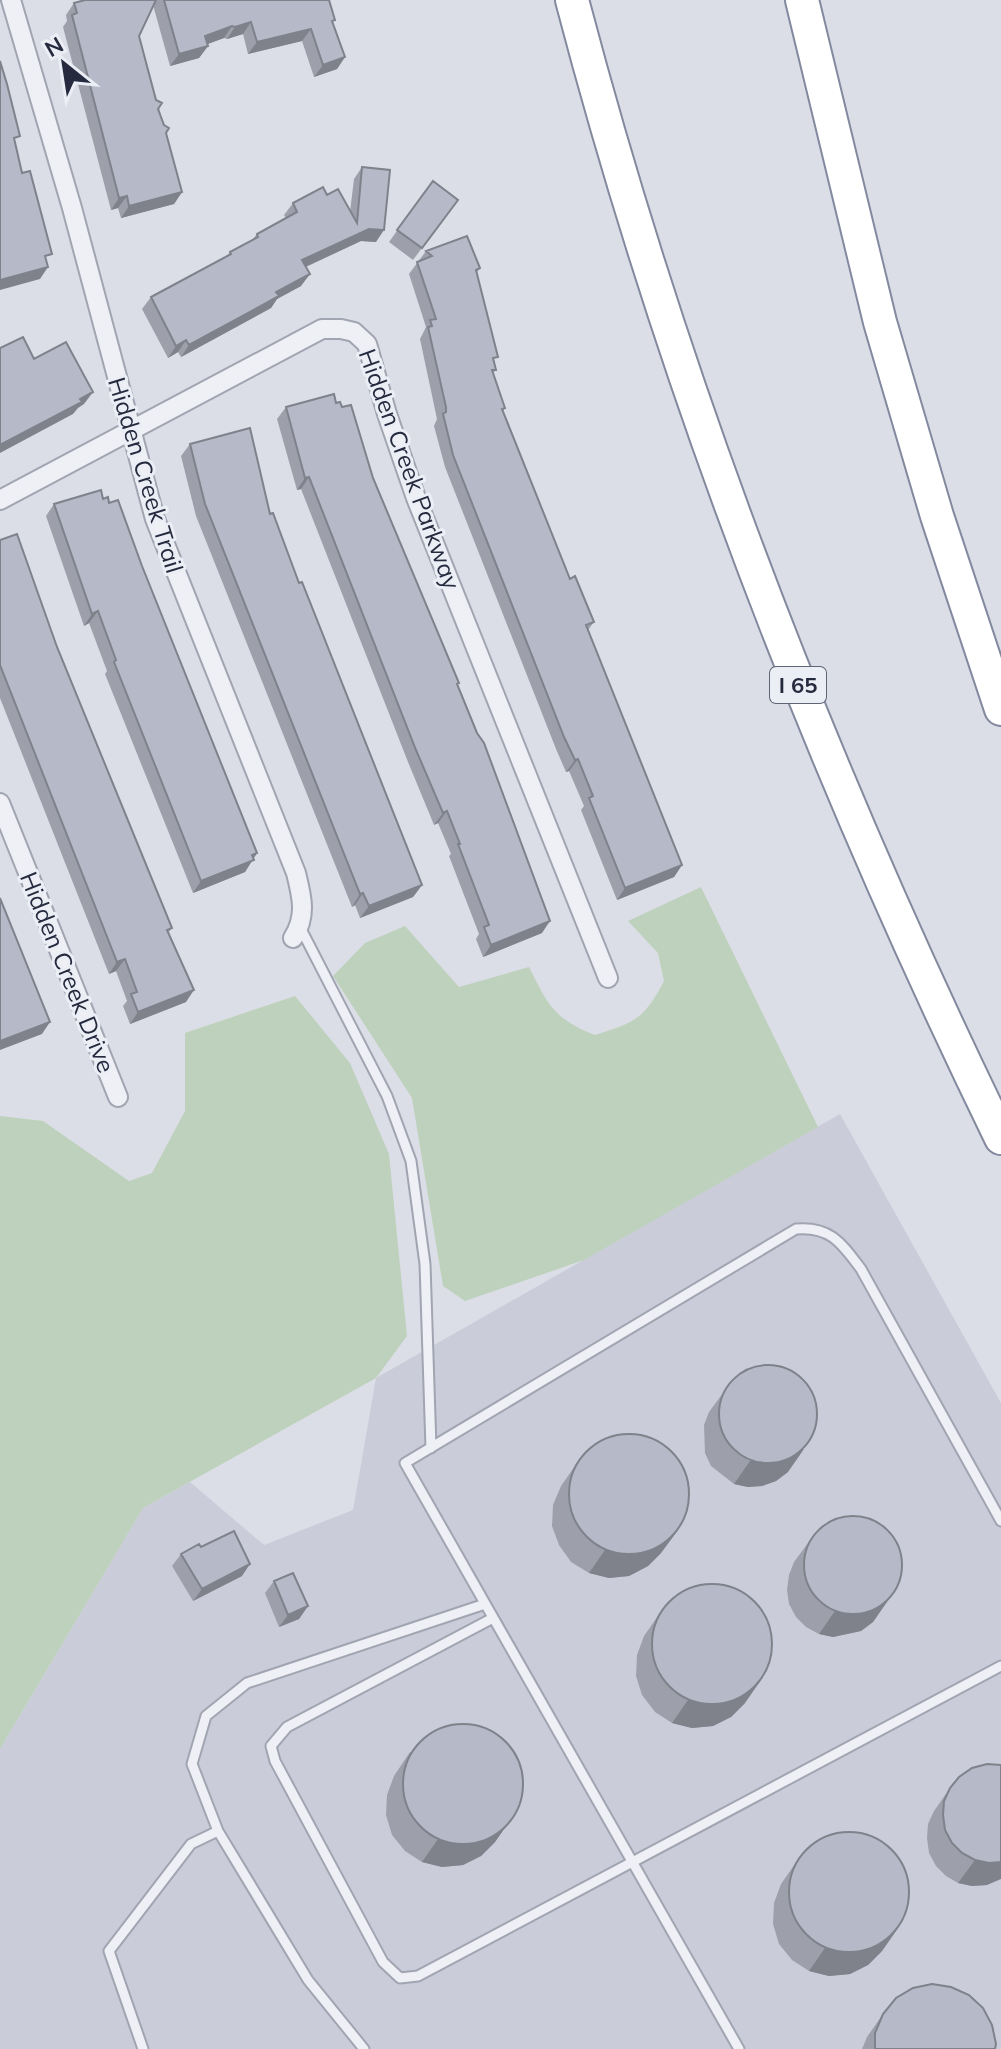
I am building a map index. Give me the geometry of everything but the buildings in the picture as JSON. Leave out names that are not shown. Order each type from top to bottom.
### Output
[{"type":"highway","name":"I 65","points":[[572,0],[658,297],[743,541],[807,708],[871,861],[1001,1138]]},
{"type":"highway","points":[[802,0],[880,322],[937,516],[1001,709]]},
{"type":"street","name":"Hidden Creek Trail","points":[[11,0],[165,548],[296,873],[302,898],[296,933]]},
{"type":"street","name":"Hidden Creek Parkway","points":[[0,500],[322,329],[341,329],[362,337],[373,358],[387,414],[416,498],[608,978]]},
{"type":"street","name":"Hidden Creek Drive","points":[[0,803],[118,1097]]},
{"type":"lane","points":[[296,933],[387,1096],[411,1161],[425,1264],[431,1448]]},
{"type":"lane","points":[[739,2049],[405,1463],[796,1229],[811,1227],[839,1239],[861,1269],[1001,1521]]},
{"type":"lane","points":[[364,2049],[308,1980],[218,1831],[192,1764],[206,1716],[247,1683],[485,1604]]},
{"type":"lane","points":[[493,1618],[287,1727],[271,1746],[275,1761],[383,1962],[400,1978],[418,1976],[1001,1666]]},
{"type":"lane","points":[[143,2049],[109,1951],[191,1844],[218,1831]]},
{"type":"shaded area","points":[[840,1114],[1001,1403],[1001,2049],[0,2049],[0,1749],[143,1508],[190,1482],[264,1545],[353,1510],[376,1378]]},
{"type":"green space","points":[[701,887],[818,1127],[584,1260],[465,1301],[443,1286],[412,1098],[333,976],[365,943],[405,926],[459,987],[529,967],[554,1009],[570,1023],[595,1035],[637,1017],[651,1004],[664,981],[658,953],[628,921]]},
{"type":"green space","points":[[295,996],[350,1063],[389,1154],[407,1336],[376,1378],[143,1508],[0,1749],[0,1116],[43,1121],[129,1181],[152,1173],[185,1111],[185,1033]]}]
